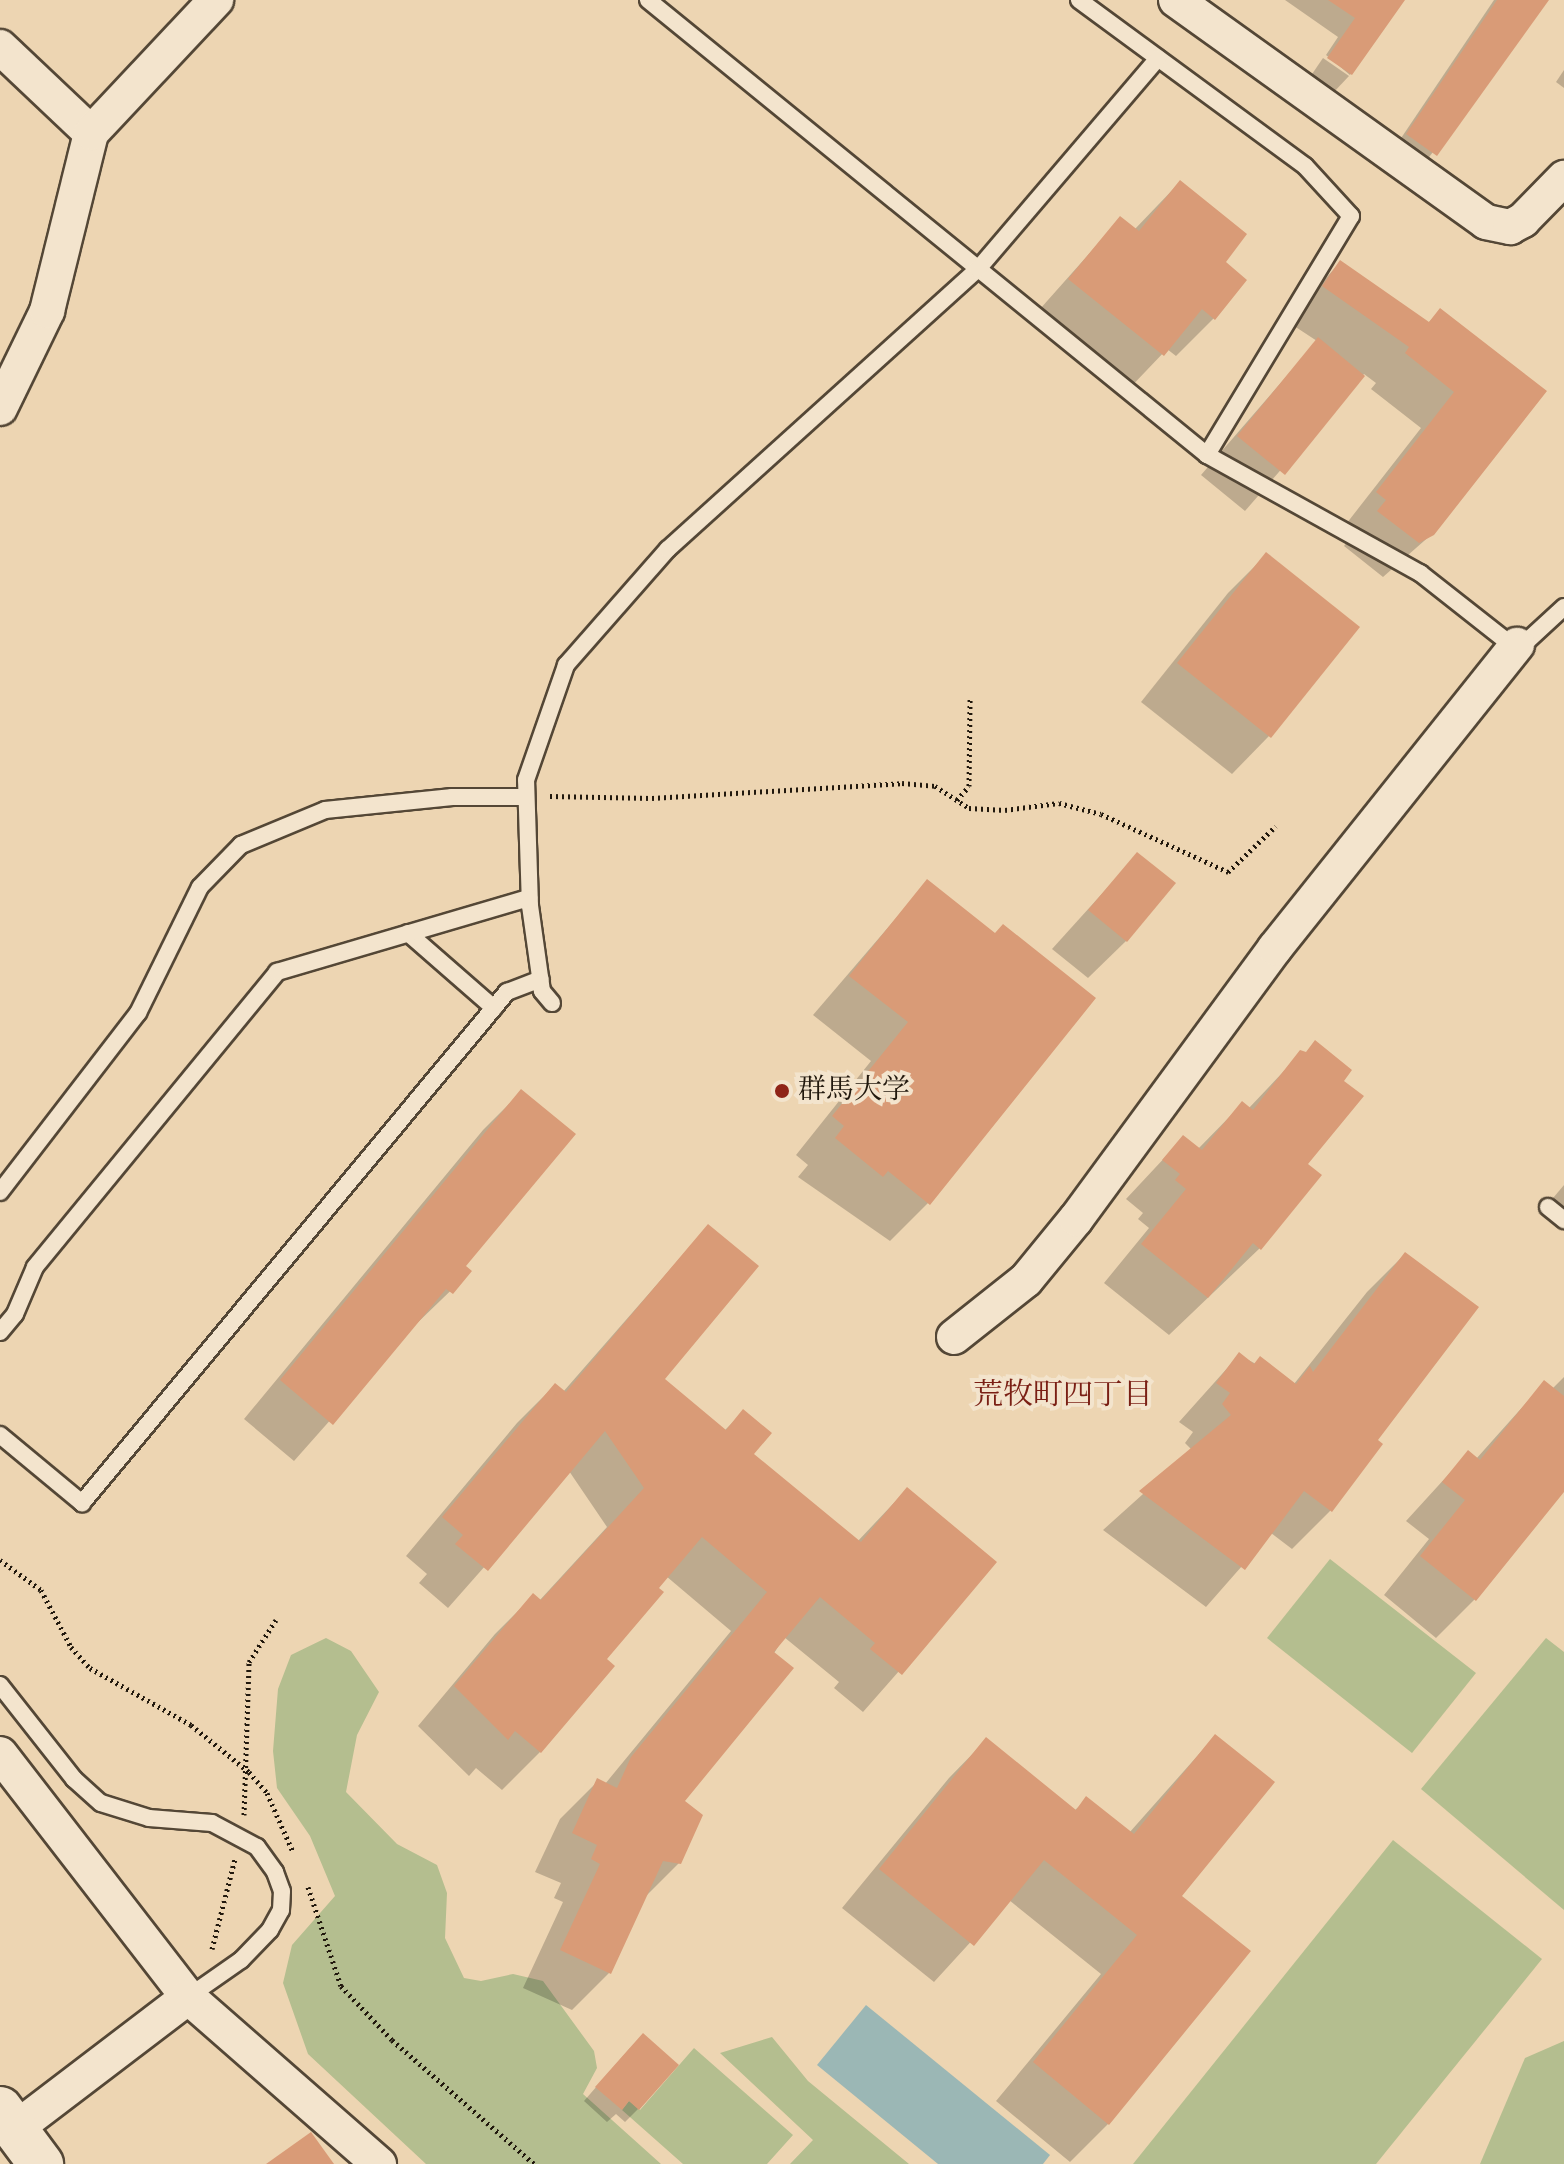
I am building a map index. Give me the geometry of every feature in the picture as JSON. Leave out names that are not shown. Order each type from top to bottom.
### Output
[{"type":"street","points":[[0,408],[47,311],[91,133],[216,0]]},
{"type":"street","points":[[1176,0],[1486,222],[1510,227],[1523,220],[1564,178]]},
{"type":"street","points":[[0,47],[91,133]]},
{"type":"street","points":[[954,1337],[1026,1280],[1076,1219],[1275,948],[1517,645]]},
{"type":"street","points":[[0,1754],[194,1992],[379,2164]]},
{"type":"street","points":[[41,2164],[8,2119],[194,1992]]},
{"type":"lane","points":[[648,0],[1207,455],[1420,573],[1517,645],[1564,607]]},
{"type":"lane","points":[[1079,0],[1305,166],[1311,179],[1351,216],[1207,455]]},
{"type":"lane","points":[[552,1003],[542,991],[529,898],[525,797],[541,725],[566,665],[596,627],[668,549],[978,269],[1158,58]]},
{"type":"lane","points":[[0,1192],[138,1013],[200,887],[241,845],[325,810],[452,797],[525,797]]},
{"type":"lane","points":[[0,1332],[15,1314],[35,1267],[254,997],[287,967],[529,898]]},
{"type":"lane","points":[[408,933],[494,1008]]},
{"type":"lane","points":[[0,1435],[82,1503],[507,992],[541,979]]},
{"type":"lane","points":[[1548,1207],[1564,1220]]},
{"type":"lane","points":[[0,1685],[74,1779],[101,1803],[149,1818],[212,1823],[257,1847],[275,1872],[282,1891],[281,1910],[270,1930],[249,1953],[194,1992]]},
{"type":"path","points":[[957,800],[969,786],[970,699]]},
{"type":"path","points":[[525,797],[800,793],[902,783],[935,786],[969,808],[1005,810],[1059,803],[1101,814],[1228,872],[1276,826]]},
{"type":"path","points":[[244,1820],[249,1662],[276,1620]]},
{"type":"path","points":[[194,1992],[220,1934],[236,1854]]},
{"type":"green space","points":[[1330,1559],[1476,1673],[1412,1753],[1267,1638]]},
{"type":"green space","points":[[326,1638],[351,1651],[379,1692],[357,1735],[346,1792],[397,1844],[437,1865],[447,1893],[445,1938],[464,1978],[481,1981],[513,1974],[543,1981],[594,2051],[597,2068],[583,2094],[661,2164],[426,2164],[308,2054],[283,1983],[292,1945],[335,1896],[310,1836],[277,1788],[273,1751],[278,1689],[291,1655]]},
{"type":"green space","points":[[1546,1638],[1564,1652],[1564,1910],[1421,1789]]},
{"type":"green space","points":[[1393,1840],[1542,1959],[1376,2164],[1133,2164]]},
{"type":"green space","points":[[772,2037],[808,2081],[909,2164],[790,2164],[813,2140],[720,2053]]},
{"type":"green space","points":[[1564,2041],[1564,2164],[1480,2164],[1525,2058]]},
{"type":"green space","points":[[694,2048],[793,2135],[767,2164],[683,2164],[622,2110],[629,2101],[640,2110]]},
{"type":"water","points":[[866,2005],[1050,2155],[1043,2164],[938,2164],[817,2065]]},
{"type":"building","points":[[1328,0],[1405,0],[1352,75],[1327,58],[1355,18]]},
{"type":"building","points":[[1497,0],[1549,0],[1437,156],[1406,134]]},
{"type":"building","points":[[1180,180],[1247,234],[1226,262],[1247,280],[1215,320],[1202,309],[1164,356],[1068,279],[1120,216],[1139,231]]},
{"type":"building","points":[[1340,260],[1429,322],[1440,308],[1547,391],[1434,535],[1419,543],[1377,511],[1386,500],[1376,492],[1454,392],[1405,353],[1409,347],[1322,286]]},
{"type":"building","points":[[1318,337],[1365,376],[1285,475],[1237,436]]},
{"type":"building","points":[[1266,552],[1360,627],[1271,738],[1177,663]]},
{"type":"building","points":[[1137,852],[1176,883],[1127,942],[1088,910]]},
{"type":"building","points":[[927,879],[995,933],[1003,924],[1096,998],[930,1205],[888,1171],[883,1177],[835,1138],[844,1126],[832,1116],[908,1022],[849,976]]},
{"type":"building","points":[[1315,1040],[1352,1070],[1344,1081],[1364,1096],[1308,1164],[1322,1175],[1261,1250],[1253,1243],[1208,1298],[1141,1244],[1186,1189],[1175,1180],[1180,1174],[1162,1160],[1183,1135],[1202,1150],[1242,1101],[1253,1110],[1300,1050],[1306,1052]]},
{"type":"building","points":[[521,1089],[576,1134],[466,1266],[472,1271],[453,1294],[446,1289],[333,1425],[280,1380]]},
{"type":"building","points":[[708,1224],[759,1266],[665,1379],[726,1430],[743,1409],[772,1433],[754,1454],[861,1542],[907,1487],[997,1562],[902,1675],[870,1649],[875,1643],[820,1597],[774,1652],[794,1668],[685,1801],[703,1815],[681,1864],[663,1861],[611,1974],[560,1950],[600,1864],[591,1859],[597,1845],[572,1833],[597,1778],[617,1788],[631,1757],[767,1592],[702,1537],[659,1588],[664,1592],[607,1659],[615,1666],[541,1753],[515,1731],[508,1740],[454,1686],[533,1593],[541,1600],[644,1488],[605,1431],[488,1571],[455,1544],[463,1535],[442,1517],[555,1383],[566,1392]]},
{"type":"building","points":[[1405,1252],[1479,1307],[1378,1440],[1383,1444],[1332,1512],[1304,1491],[1245,1570],[1139,1491],[1231,1415],[1222,1404],[1230,1393],[1216,1383],[1239,1352],[1254,1364],[1260,1356],[1296,1384],[1310,1366],[1313,1372]]},
{"type":"building","points":[[1544,1380],[1564,1396],[1564,1492],[1476,1601],[1420,1556],[1465,1500],[1442,1482],[1468,1450],[1480,1460]]},
{"type":"building","points":[[1215,1734],[1275,1782],[1182,1896],[1251,1951],[1109,2125],[1033,2062],[1137,1935],[1044,1860],[974,1946],[879,1869],[986,1737],[1076,1810],[1086,1796],[1134,1834]]},
{"type":"building","points":[[643,2033],[679,2065],[639,2110],[629,2101],[622,2110],[595,2087]]},
{"type":"building","points":[[311,2132],[334,2164],[266,2164]]},
{"type":"place","name":"群馬大学","points":[[782,1091]]},
{"type":"district","name":"荒牧町四丁目","points":[[1063,1396]]}]
